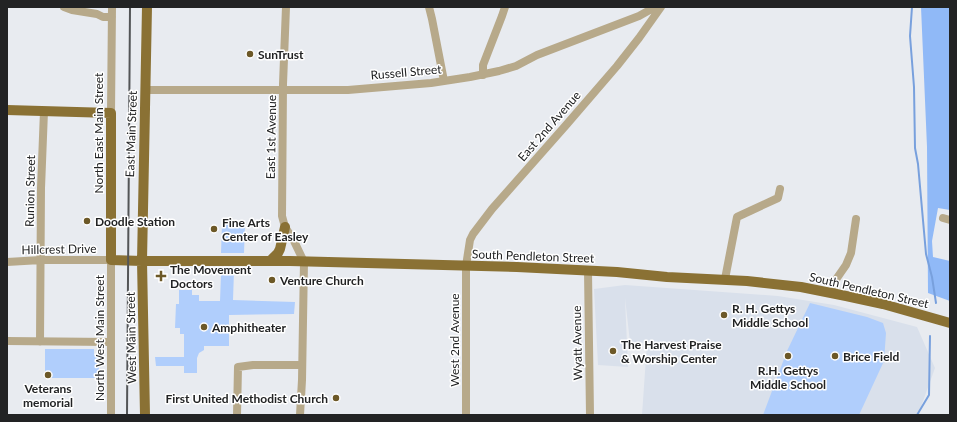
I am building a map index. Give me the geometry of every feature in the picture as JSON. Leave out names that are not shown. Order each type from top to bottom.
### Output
[{"type":"main road","name":"East Main Street","points":[[142,261],[146,90],[146,7]]},
{"type":"main road","points":[[7,110],[111,113]]},
{"type":"main road","name":"North East Main Street","points":[[111,113],[111,260]]},
{"type":"main road","points":[[270,261],[280,249],[285,227]]},
{"type":"main road","name":"South Pendleton Street","points":[[111,260],[270,261],[517,267],[618,272],[667,277],[725,279],[802,287],[833,293],[883,304],[950,323]]},
{"type":"main road","name":"West Main Street","points":[[142,261],[145,415]]},
{"type":"street","points":[[64,7],[72,10],[112,17]]},
{"type":"street","name":"North East Main Street","points":[[111,113],[112,7]]},
{"type":"street","name":"East 1st Avenue","points":[[286,7],[282,216],[285,227],[294,241],[304,262]]},
{"type":"street","points":[[429,7],[444,81]]},
{"type":"street","points":[[483,74],[482,65],[505,7]]},
{"type":"street","name":"Russell Street","points":[[146,90],[348,90],[444,81],[499,71],[516,66],[538,55],[638,16],[655,7]]},
{"type":"street","name":"East 2nd Avenue","points":[[466,266],[470,240],[473,234],[492,209],[617,66],[661,7]]},
{"type":"street","name":"Runion Street","points":[[40,342],[41,188],[44,111]]},
{"type":"street","points":[[725,279],[737,217],[778,198],[780,189]]},
{"type":"street","points":[[833,293],[835,282],[846,265],[851,253],[856,219]]},
{"type":"street","name":"Hillcrest Drive","points":[[7,262],[41,260],[111,260]]},
{"type":"street","name":"North West Main Street","points":[[111,260],[111,415]]},
{"type":"street","points":[[300,415],[304,262]]},
{"type":"street","name":"West 2nd Avenue","points":[[466,266],[466,415]]},
{"type":"street","name":"Wyatt Avenue","points":[[588,271],[590,415]]},
{"type":"street","points":[[7,341],[110,342]]},
{"type":"street","points":[[237,415],[238,367],[253,365],[302,365]]},
{"type":"shaded area","points":[[921,7],[950,7],[950,210],[938,208],[932,241],[933,257],[950,261],[950,301],[928,293],[927,147]]},
{"type":"shaded area","points":[[222,224],[245,225],[244,253],[221,253]]},
{"type":"shaded area","points":[[226,271],[234,271],[233,300],[295,302],[294,314],[229,315],[229,346],[204,346],[204,350],[199,353],[197,358],[197,373],[184,373],[184,366],[156,366],[155,357],[184,357],[184,334],[180,334],[180,328],[175,328],[176,304],[179,304],[179,290],[192,290],[192,295],[199,295],[199,301],[220,301],[221,274]]},
{"type":"shaded area","name":"R.H. Gettys Middle School","points":[[625,285],[778,296],[834,305],[917,327],[935,368],[918,415],[642,415],[647,343],[630,342],[625,298],[628,367],[598,365],[594,289]]},
{"type":"shaded area","name":"Brice Field","points":[[810,303],[867,317],[883,323],[886,333],[884,361],[859,415],[763,415],[787,351]]},
{"type":"shaded area","points":[[45,349],[94,349],[94,355],[99,355],[99,378],[49,378],[49,374],[45,374]]},
{"type":"waterway","points":[[912,7],[910,36],[914,87],[915,148],[918,164],[926,254],[932,277],[936,303]]},
{"type":"waterway","points":[[917,415],[929,395],[930,336]]},
{"type":"railway","points":[[127,415],[130,7]]},
{"type":"place","name":"SunTrust","points":[[250,54]]},
{"type":"place","name":"Doodle Station","points":[[87,221]]},
{"type":"place","name":"Fine Arts Center of Easley","points":[[214,229]]},
{"type":"place","name":"The Movement Doctors","points":[[161,276]]},
{"type":"place","name":"Venture Church","points":[[272,280]]},
{"type":"place","name":"R. H. Gettys Middle School","points":[[724,315]]},
{"type":"place","name":"Amphitheater","points":[[204,327]]},
{"type":"place","name":"The Harvest Praise & Worship Center","points":[[613,351]]},
{"type":"place","name":"R.H. Gettys Middle School","points":[[788,356]]},
{"type":"place","name":"Brice Field","points":[[835,356]]},
{"type":"place","name":"Veterans memorial","points":[[48,375]]},
{"type":"place","name":"First United Methodist Church","points":[[336,398]]}]
